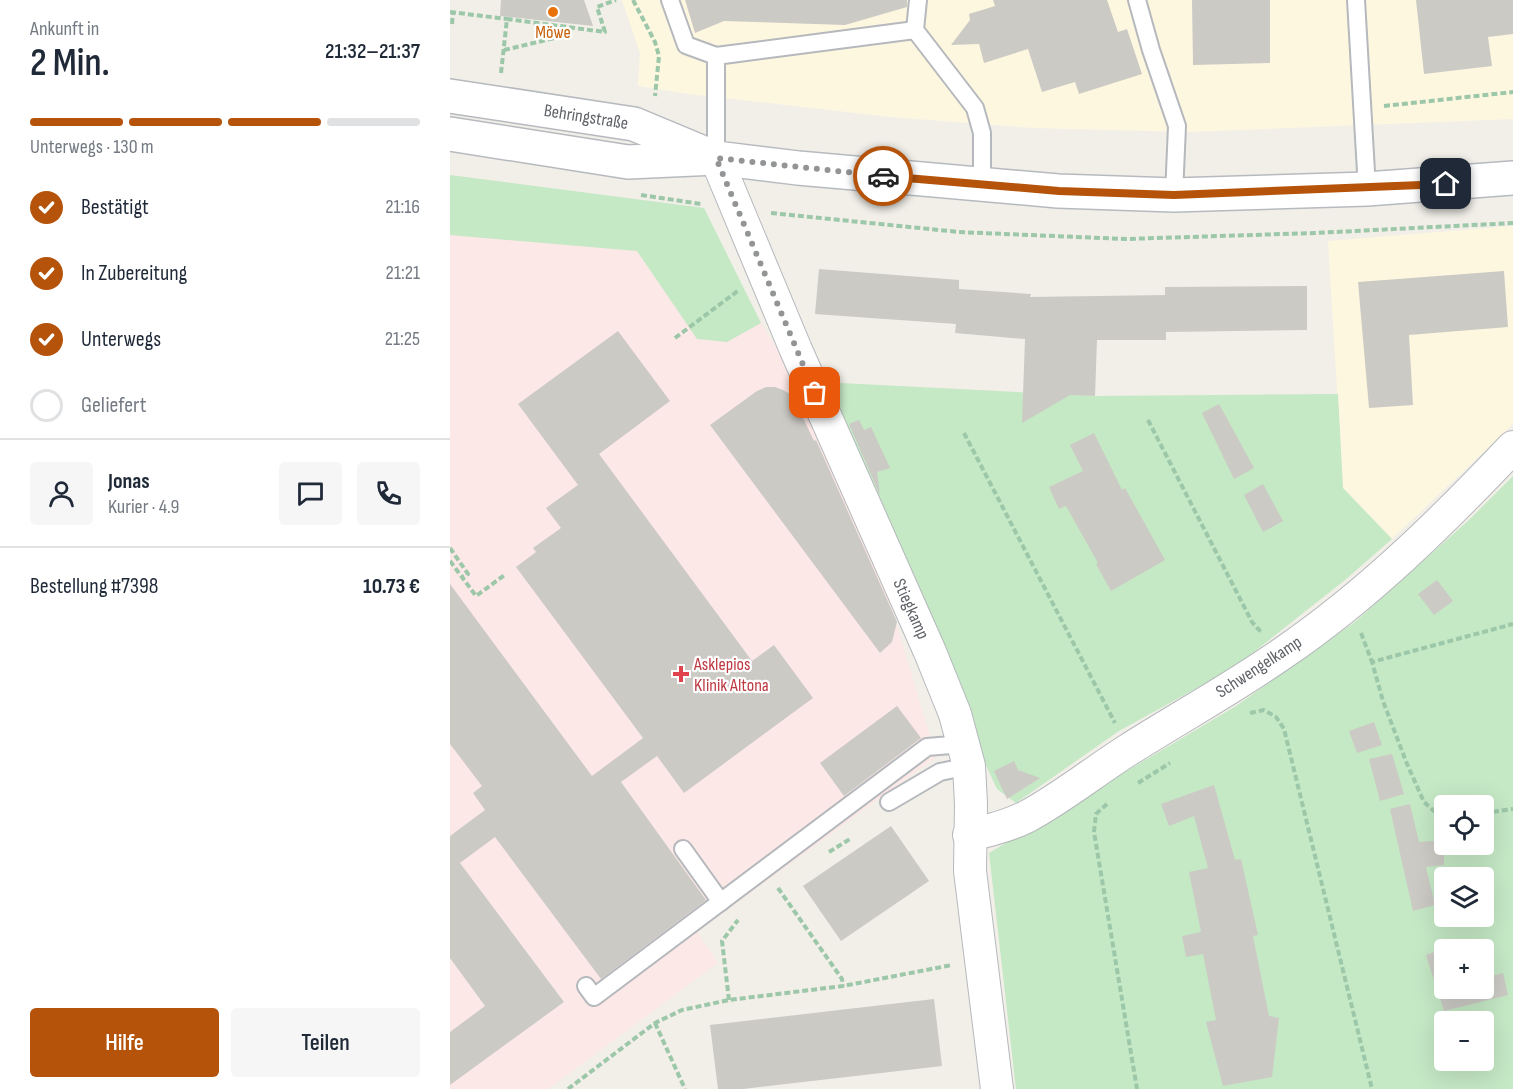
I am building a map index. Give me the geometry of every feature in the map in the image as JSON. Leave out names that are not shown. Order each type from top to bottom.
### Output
[{"type":"main road","name":"Behringstraße","points":[[450,96],[634,124],[716,158]]},
{"type":"main road","name":"Behringstraße","points":[[450,134],[628,162],[716,158],[1059,191],[1174,195],[1367,189],[1513,178]]},
{"type":"street","name":"Stiegkamp","points":[[716,158],[796,350],[930,652],[955,714],[966,755],[971,804],[970,871],[979,960],[997,1089]]},
{"type":"street","name":"Schwengelkamp","points":[[969,835],[995,829],[1025,817],[1129,749],[1283,654],[1347,606],[1408,553],[1454,510],[1513,447]]},
{"type":"lane","points":[[670,0],[686,45],[717,56],[915,30]]},
{"type":"lane","points":[[918,0],[915,30],[975,108],[982,133],[982,185]]},
{"type":"lane","points":[[1356,0],[1367,189]]},
{"type":"lane","points":[[1139,5],[1177,126],[1174,195]]},
{"type":"lane","points":[[716,158],[717,56]]},
{"type":"lane","points":[[586,986],[594,997],[927,747],[966,755]]},
{"type":"lane","points":[[889,802],[966,755]]},
{"type":"lane","points":[[683,849],[721,902]]},
{"type":"path","points":[[452,24],[451,12],[605,32],[597,7],[616,0]]},
{"type":"path","points":[[633,0],[655,42],[659,56],[654,96]]},
{"type":"path","points":[[501,73],[507,19]]},
{"type":"path","points":[[504,50],[559,38],[560,27]]},
{"type":"path","points":[[1362,107],[1422,103],[1513,92]]},
{"type":"path","points":[[675,338],[764,272]]},
{"type":"path","points":[[1148,420],[1252,622],[1283,654]]},
{"type":"path","points":[[964,433],[1129,749]]},
{"type":"path","points":[[450,548],[468,574],[462,577]]},
{"type":"path","points":[[450,561],[477,596],[506,574]]},
{"type":"path","points":[[1372,662],[1513,624]]},
{"type":"path","points":[[1360,629],[1383,701],[1407,764],[1424,802],[1434,811]]},
{"type":"path","points":[[1241,718],[1264,710],[1276,717],[1284,729],[1372,1089]]},
{"type":"path","points":[[1130,789],[1177,758]]},
{"type":"path","points":[[1110,801],[1096,814],[1094,832],[1137,1089]]},
{"type":"path","points":[[1494,812],[1513,809]]},
{"type":"path","points":[[822,857],[850,839]]},
{"type":"path","points":[[786,880],[777,886],[842,978],[843,986]]},
{"type":"path","points":[[722,941],[729,1000]]},
{"type":"path","points":[[568,1089],[655,1023],[682,1010],[729,1000],[843,986],[979,960]]},
{"type":"path","points":[[655,1023],[685,1089]]},
{"type":"shaded area","points":[[622,0],[1513,0],[1513,119],[1189,132],[1033,128],[890,117],[689,94],[638,86],[640,53]]},
{"type":"shaded area","name":"Asklepios Klinik Altona","points":[[450,184],[728,279],[761,323],[800,385],[887,591],[936,757],[697,932],[718,963],[548,1089],[450,1089]]},
{"type":"shaded area","points":[[1513,226],[1513,424],[1392,539],[1343,488],[1328,241]]},
{"type":"green space","points":[[450,175],[704,208],[761,323],[727,342],[697,339],[637,251],[450,235]]},
{"type":"green space","points":[[820,382],[1095,396],[1338,394],[1343,488],[1392,539],[1345,580],[1235,667],[1119,731],[1016,803],[997,789]]},
{"type":"green space","points":[[1513,476],[1513,1089],[1016,1089],[989,853],[1236,706],[1356,621],[1469,520]]},
{"type":"building","points":[[501,0],[584,0],[593,26],[500,16]]},
{"type":"building","points":[[685,0],[907,0],[907,7],[845,25],[724,21],[695,33]]},
{"type":"building","points":[[993,0],[1107,0],[1118,32],[1127,29],[1142,74],[1079,94],[1075,82],[1042,92],[1028,49],[984,63],[979,44],[951,45],[970,20],[969,14],[995,6]]},
{"type":"building","points":[[1192,0],[1270,0],[1270,63],[1193,65]]},
{"type":"building","points":[[1416,0],[1513,0],[1513,34],[1488,37],[1492,66],[1424,74]]},
{"type":"building","points":[[819,269],[959,280],[959,289],[1031,294],[1030,297],[1165,295],[1165,287],[1307,286],[1307,330],[1166,332],[1166,340],[1097,340],[1095,396],[1070,395],[1022,423],[1025,339],[955,333],[956,324],[815,314]]},
{"type":"building","points":[[1504,271],[1508,327],[1409,335],[1413,405],[1369,408],[1358,282]]},
{"type":"building","points":[[618,331],[670,401],[599,454],[752,661],[774,645],[813,698],[684,793],[657,756],[621,782],[706,900],[601,979],[495,837],[460,863],[564,1002],[450,1085],[450,1032],[485,1006],[450,958],[450,836],[485,810],[473,793],[482,786],[450,744],[450,584],[592,776],[643,738],[516,567],[536,552],[533,548],[561,528],[546,508],[578,485],[518,404]]},
{"type":"building","points":[[766,387],[783,390],[795,401],[814,441],[816,440],[897,622],[892,642],[880,653],[710,425]]},
{"type":"building","points":[[1219,404],[1254,468],[1234,479],[1202,413]]},
{"type":"building","points":[[859,420],[864,430],[871,427],[890,468],[877,472],[880,495],[849,424]]},
{"type":"building","points":[[1094,433],[1122,490],[1125,488],[1165,560],[1111,591],[1066,506],[1059,509],[1049,487],[1083,471],[1070,445]]},
{"type":"building","points":[[1263,484],[1283,521],[1263,532],[1244,495]]},
{"type":"building","points":[[1437,580],[1453,601],[1434,615],[1418,594]]},
{"type":"building","points":[[897,706],[921,738],[844,796],[820,763]]},
{"type":"building","points":[[1374,722],[1382,745],[1357,753],[1349,731]]},
{"type":"building","points":[[1392,754],[1404,794],[1380,801],[1369,759]]},
{"type":"building","points":[[1014,761],[1018,770],[1040,778],[1007,799],[994,771]]},
{"type":"building","points":[[1214,785],[1235,860],[1241,859],[1258,935],[1253,936],[1269,1016],[1279,1018],[1272,1077],[1223,1086],[1206,1022],[1216,1020],[1203,954],[1186,957],[1182,936],[1201,932],[1189,872],[1208,868],[1194,816],[1169,826],[1161,804]]},
{"type":"building","points":[[1410,804],[1419,842],[1434,841],[1434,855],[1444,855],[1444,865],[1426,867],[1434,905],[1413,911],[1390,809]]},
{"type":"building","points":[[891,826],[929,881],[841,941],[803,886]]},
{"type":"building","points":[[1434,952],[1434,980],[1426,955]]},
{"type":"building","points":[[1503,973],[1508,995],[1494,998],[1494,975]]},
{"type":"building","points":[[934,999],[942,1066],[743,1089],[718,1089],[710,1025]]},
{"type":"building","points":[[1440,999],[1492,999],[1444,1011]]},
{"type":"way so far","points":[[815,393],[716,158],[883,176]]},
{"type":"place","name":"Möwe","points":[[553,12]]},
{"type":"place","name":"Asklepios Klinik Altona","points":[[681,674]]},
{"type":"route","points":[[883,176],[1059,191],[1174,195],[1367,189],[1446,184]]}]
